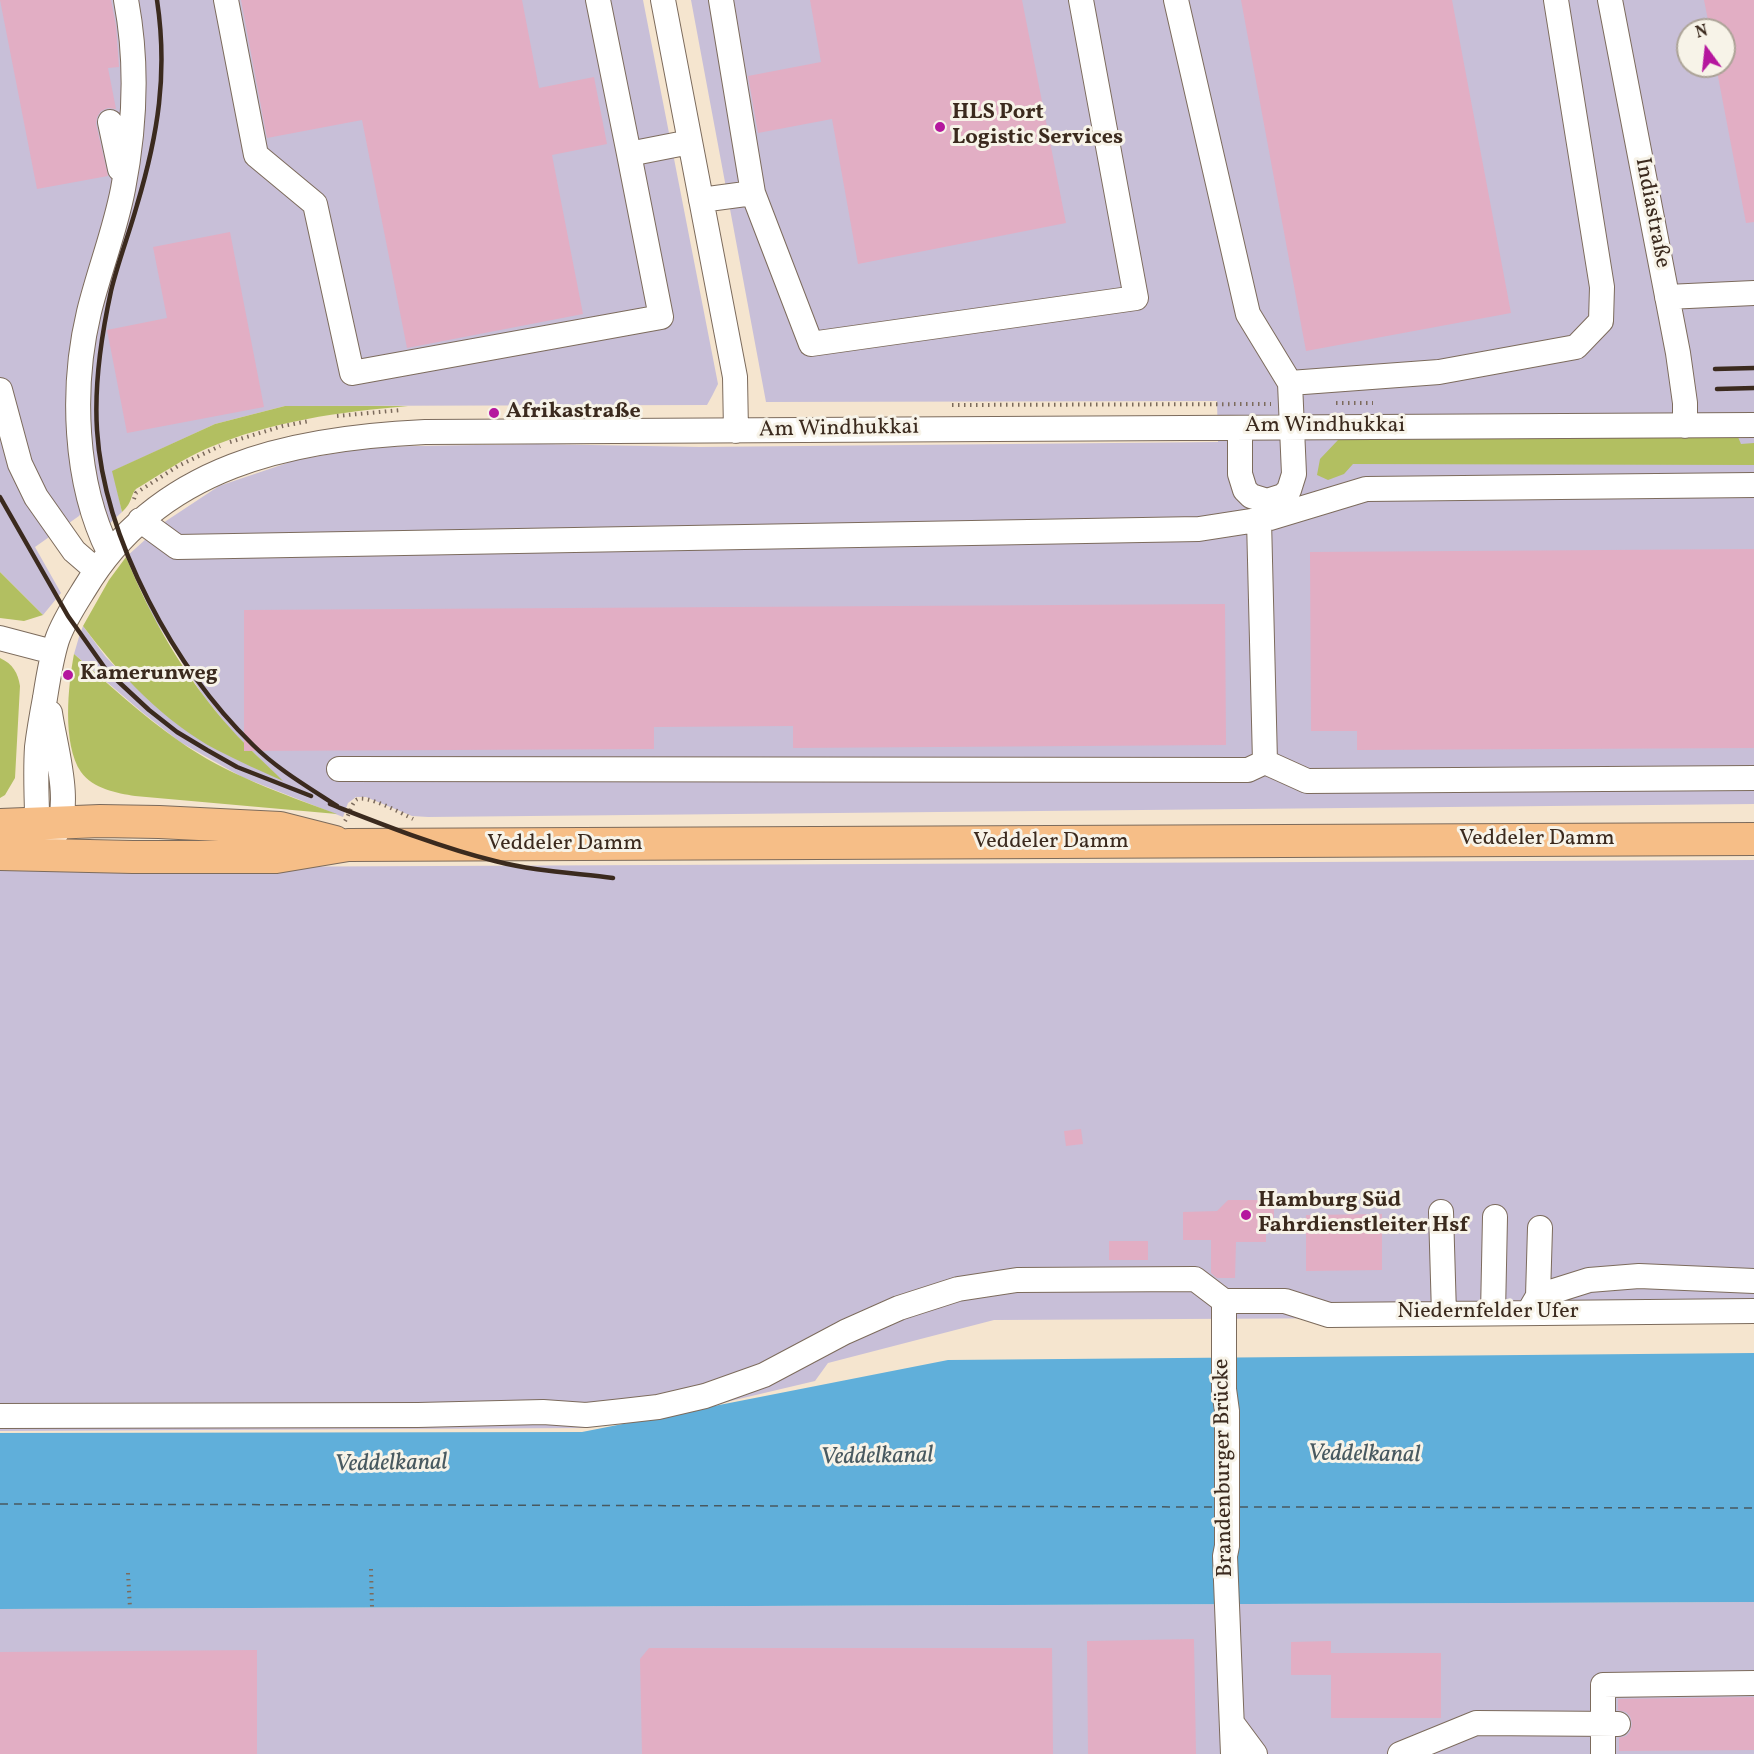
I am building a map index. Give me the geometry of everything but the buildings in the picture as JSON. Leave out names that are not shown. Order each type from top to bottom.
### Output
[{"type":"main road","name":"Veddeler Damm","points":[[0,825],[159,822],[280,828],[348,845]]},
{"type":"main road","name":"Veddeler Damm","points":[[0,854],[276,857],[348,845],[1754,839]]},
{"type":"street","points":[[0,390],[20,464],[36,497],[74,551],[85,562],[102,561],[98,527],[81,453],[77,401],[89,312],[122,192],[130,147],[133,53],[126,0]]},
{"type":"street","points":[[226,0],[256,155],[315,204],[352,373],[661,316],[598,0]]},
{"type":"street","points":[[663,0],[735,377],[736,431]]},
{"type":"street","points":[[721,0],[753,193],[811,344],[1136,298],[1081,0]]},
{"type":"street","points":[[1176,0],[1248,314],[1290,383],[1293,482],[1283,496],[1265,513]]},
{"type":"street","points":[[1290,383],[1439,372],[1576,347],[1601,321],[1602,287],[1556,0]]},
{"type":"street","name":"Indiastraße","points":[[1610,0],[1678,353],[1685,403],[1685,426]]},
{"type":"street","points":[[116,67],[128,123],[130,147]]},
{"type":"street","points":[[110,122],[121,174],[122,192]]},
{"type":"street","points":[[629,154],[690,142]]},
{"type":"street","points":[[701,200],[753,193]]},
{"type":"street","points":[[1668,297],[1754,293]]},
{"type":"street","name":"Am Windhukkai","points":[[39,855],[56,834],[49,823],[63,792],[46,688],[53,652],[68,616],[102,561],[121,537],[140,520],[179,493],[224,470],[268,454],[332,441],[383,434],[425,432],[1754,425]]},
{"type":"street","points":[[1240,428],[1241,483],[1265,513],[1265,762]]},
{"type":"street","points":[[140,520],[177,547],[1199,529],[1366,489],[1754,485]]},
{"type":"street","points":[[0,638],[53,652]]},
{"type":"street","points":[[339,769],[1248,770],[1265,762],[1307,781],[1754,778]]},
{"type":"street","points":[[1441,1212],[1444,1314]]},
{"type":"street","points":[[1493,1313],[1495,1217]]},
{"type":"street","points":[[1540,1228],[1533,1305],[1588,1280],[1639,1276],[1754,1281]]},
{"type":"street","points":[[0,1416],[406,1415],[532,1412],[586,1414],[614,1412],[658,1407],[705,1396],[764,1375],[845,1332],[899,1308],[958,1289],[1017,1280],[1195,1279],[1224,1301]]},
{"type":"street","name":"Niedernfelder Ufer","points":[[1224,1301],[1285,1301],[1329,1315],[1493,1313],[1533,1305],[1754,1311]]},
{"type":"street","name":"Brandenburger Brücke","points":[[1224,1301],[1224,1389],[1227,1411],[1227,1546],[1225,1556],[1233,1754]]},
{"type":"street","points":[[1603,1754],[1610,1723],[1603,1685],[1754,1683]]},
{"type":"street","points":[[1232,1722],[1255,1754]]},
{"type":"street","points":[[1400,1754],[1476,1723],[1610,1723]]},
{"type":"path","points":[[371,1569],[372,1607]]},
{"type":"path","points":[[128,1574],[130,1608]]},
{"type":"shaded area","points":[[0,0],[643,0],[718,384],[707,405],[285,406],[215,424],[113,471],[122,512],[107,526],[82,511],[79,516],[35,547],[61,593],[43,615],[0,572]]},
{"type":"shaded area","points":[[691,0],[1754,0],[1754,804],[428,817],[412,816],[366,797],[356,797],[348,803],[343,817],[242,777],[180,742],[74,654],[83,626],[105,656],[122,674],[180,726],[281,780],[231,730],[202,694],[153,617],[126,557],[166,521],[219,486],[296,460],[372,447],[537,444],[700,447],[1218,442],[1217,401],[766,402]]},
{"type":"shaded area","points":[[1754,860],[1754,1316],[994,1320],[828,1363],[815,1381],[705,1407],[585,1428],[0,1431],[0,868]]},
{"type":"shaded area","points":[[1754,1602],[1754,1754],[0,1754],[0,1609]]},
{"type":"green space","points":[[285,406],[408,406],[306,419],[232,439],[189,457],[136,489],[122,512],[112,471],[215,424]]},
{"type":"green space","points":[[1738,437],[1741,444],[1754,443],[1754,465],[1353,464],[1344,474],[1328,480],[1317,475],[1320,459],[1338,440]]},
{"type":"green space","points":[[126,557],[158,625],[199,690],[237,736],[283,781],[217,750],[179,726],[127,679],[83,626],[109,580]]},
{"type":"green space","points":[[0,572],[43,615],[24,621],[0,618]]},
{"type":"green space","points":[[74,654],[152,721],[197,753],[256,783],[337,814],[135,796],[106,789],[92,782],[81,772],[71,746],[68,714]]},
{"type":"green space","points":[[0,658],[14,669],[20,686],[15,778],[5,795],[0,798]]},
{"type":"water","name":"Veddelkanal","points":[[1754,1353],[1754,1602],[0,1609],[0,1433],[582,1432],[948,1360]]},
{"type":"ferry route","points":[[0,1504],[1217,1507]]},
{"type":"ferry route","points":[[1240,1507],[1754,1508]]},
{"type":"railway","points":[[157,0],[161,78],[151,154],[111,291],[99,360],[96,412],[103,472],[113,515],[148,600],[171,641],[197,679],[224,714],[262,754],[337,806]]},
{"type":"railway","points":[[1715,369],[1754,368]]},
{"type":"railway","points":[[1717,389],[1754,388]]},
{"type":"railway","points":[[0,497],[68,616],[107,671],[149,710],[177,732],[237,767],[311,796]]},
{"type":"railway","points":[[330,804],[391,828],[495,861],[613,878]]},
{"type":"place","name":"HLS Port Logistic Services","points":[[940,127]]},
{"type":"place","name":"Afrikastraße","points":[[494,413]]},
{"type":"place","name":"Kamerunweg","points":[[68,675]]},
{"type":"place","name":"Hamburg Süd Fahrdienstleiter Hsf","points":[[1246,1215]]}]
